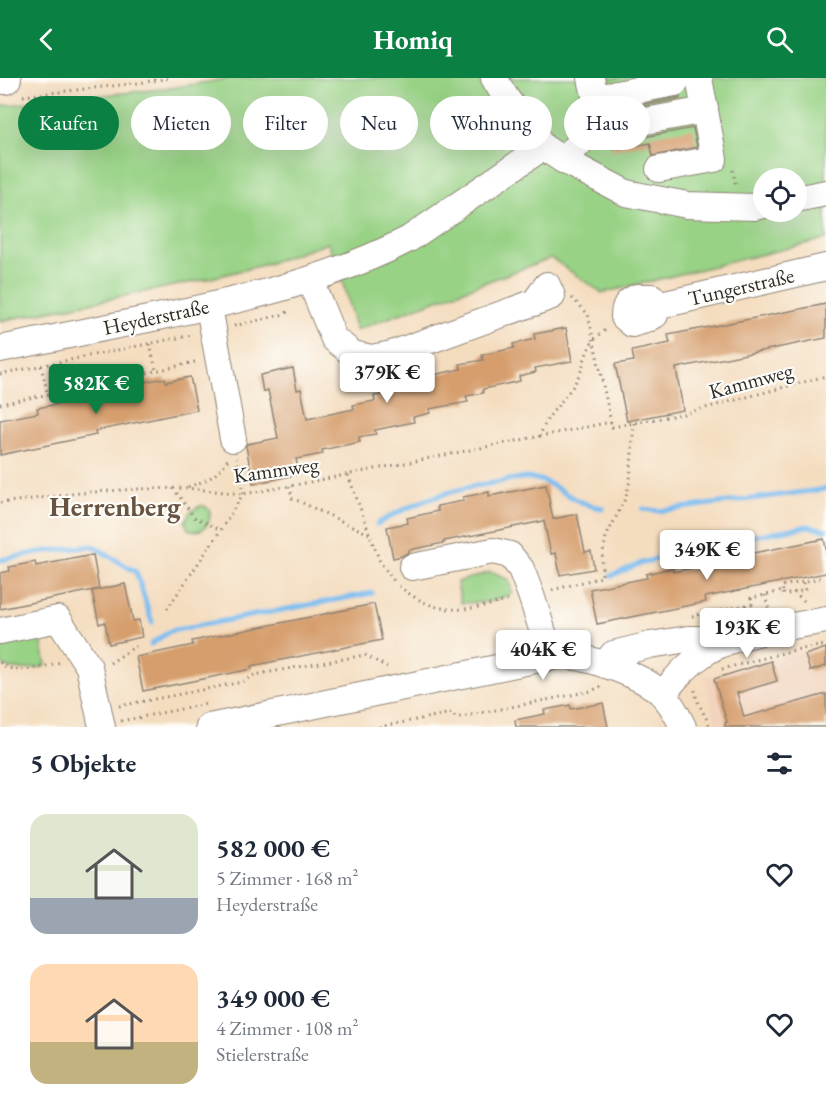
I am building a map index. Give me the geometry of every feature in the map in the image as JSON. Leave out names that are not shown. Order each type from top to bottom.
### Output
[{"type":"street","points":[[494,78],[506,98],[553,154],[626,193],[687,205],[753,207]]},
{"type":"street","points":[[593,88],[687,81],[705,110],[714,159],[659,169]]},
{"type":"street","name":"Heyderstraße","points":[[0,349],[209,307],[274,291],[389,249],[586,136],[597,120],[598,112],[593,88]]},
{"type":"street","points":[[650,121],[705,110]]},
{"type":"street","points":[[807,197],[826,193]]},
{"type":"street","name":"Tungerstraße","points":[[657,306],[826,267]]},
{"type":"street","points":[[310,279],[334,339],[353,354],[371,358],[392,354],[543,300]]},
{"type":"street","points":[[209,307],[234,441]]},
{"type":"street","points":[[412,567],[493,551],[510,555],[521,569],[551,657]]},
{"type":"street","points":[[0,631],[58,619],[87,667],[101,718]]},
{"type":"street","points":[[663,694],[687,667],[717,646],[752,635],[826,620]]},
{"type":"street","points":[[614,668],[613,654],[650,645],[699,639],[709,640],[717,646]]},
{"type":"street","points":[[208,727],[551,657],[569,656],[614,668],[644,680],[663,694],[683,727]]},
{"type":"path","points":[[9,84],[138,83],[171,78]]},
{"type":"path","points":[[543,300],[557,302],[572,298],[588,314],[611,422]]},
{"type":"path","points":[[539,436],[548,418],[574,385],[593,340]]},
{"type":"path","points":[[150,344],[156,371]]},
{"type":"path","points":[[0,404],[218,356]]},
{"type":"path","points":[[41,366],[48,394]]},
{"type":"path","name":"Kammweg","points":[[0,503],[136,489],[186,488],[243,494],[611,422],[612,427],[683,414],[826,376]]},
{"type":"path","points":[[348,474],[369,534],[386,571],[402,588],[426,604],[451,610],[472,608],[602,577],[602,557],[606,537],[626,497],[630,480],[634,423]]},
{"type":"path","points":[[186,488],[217,474],[228,459],[234,441]]},
{"type":"path","points":[[167,609],[243,494],[234,441]]},
{"type":"path","points":[[290,486],[292,498],[369,534]]},
{"type":"path","points":[[173,488],[194,517],[221,530]]},
{"type":"path","points":[[803,582],[805,590],[784,595],[782,586],[820,578]]},
{"type":"path","points":[[700,614],[752,604],[751,598],[783,591]]},
{"type":"path","points":[[765,595],[767,601]]},
{"type":"path","points":[[713,672],[795,650],[826,645]]},
{"type":"path","points":[[1,665],[10,669],[87,667],[136,646]]},
{"type":"path","points":[[101,718],[242,682],[254,675],[365,655],[387,668]]},
{"type":"path","points":[[380,727],[452,713],[456,718],[591,691],[610,683],[614,668]]},
{"type":"path","points":[[696,687],[697,702],[710,727]]},
{"type":"shaded area","points":[[826,647],[826,727],[716,727],[705,677]]},
{"type":"green space","points":[[232,78],[826,78],[826,239],[602,293],[551,258],[356,330],[340,273],[328,243],[267,264],[203,280],[0,321],[0,106],[18,104],[18,150],[119,150],[119,96],[95,96],[171,88]]},
{"type":"green space","points":[[200,506],[205,506],[210,511],[209,521],[205,528],[193,531],[188,529],[185,522],[190,512]]},
{"type":"green space","points":[[490,572],[509,580],[512,594],[488,602],[461,603],[457,582]]},
{"type":"green space","points":[[41,638],[46,666],[17,670],[2,664],[0,645]]},
{"type":"building","points":[[680,97],[680,99],[650,105],[650,103]]},
{"type":"building","points":[[693,128],[697,147],[653,156],[650,136]]},
{"type":"building","points":[[826,304],[826,338],[676,368],[683,410],[627,421],[615,364],[634,361],[632,351],[670,343],[668,335]]},
{"type":"building","points":[[566,328],[572,361],[535,368],[536,372],[519,376],[520,381],[483,389],[483,393],[466,396],[468,402],[429,409],[430,413],[413,417],[414,422],[375,430],[376,434],[359,437],[360,442],[322,450],[323,454],[296,459],[299,474],[253,484],[247,444],[278,438],[268,390],[263,392],[260,375],[293,368],[297,390],[301,389],[307,419],[354,409],[353,405],[375,401],[374,396],[407,390],[406,385],[429,380],[428,376],[461,369],[460,364],[483,360],[482,355],[514,348],[513,344],[535,339],[534,334]]},
{"type":"building","points":[[190,377],[197,410],[95,431],[96,435],[0,455],[0,420],[38,413],[37,408],[140,388],[139,383],[165,378],[166,382]]},
{"type":"building","points":[[546,485],[553,519],[577,514],[585,552],[591,551],[594,569],[560,575],[556,553],[551,554],[544,521],[444,541],[444,543],[409,550],[402,556],[393,558],[387,527],[408,523],[407,518],[438,511],[437,506],[463,501],[463,497],[489,492],[489,496]]},
{"type":"building","points":[[824,539],[826,573],[705,597],[706,602],[597,624],[590,589],[647,578],[646,574],[672,568],[673,572],[699,567],[698,564]]},
{"type":"building","points":[[93,555],[99,589],[0,609],[0,573],[10,571],[9,567],[35,562],[36,566]]},
{"type":"building","points":[[125,584],[133,621],[139,620],[142,637],[109,644],[105,622],[99,624],[92,591]]},
{"type":"building","points":[[374,604],[382,640],[251,666],[252,669],[143,691],[136,657],[193,645],[192,641]]},
{"type":"building","points":[[826,648],[826,666],[810,671],[805,655]]},
{"type":"building","points":[[771,661],[777,681],[737,693],[744,717],[826,694],[826,727],[725,727],[727,722],[714,679]]},
{"type":"building","points":[[603,703],[608,727],[516,727],[515,720],[545,714],[544,710],[570,705],[571,709]]},
{"type":"waterway","points":[[377,524],[406,508],[436,497],[466,488],[520,478],[545,482],[572,498],[603,508]]},
{"type":"waterway","points":[[643,509],[659,511],[826,489]]},
{"type":"waterway","points":[[611,576],[639,564],[705,545],[808,526],[826,530]]},
{"type":"waterway","points":[[0,560],[39,552],[93,546],[136,572],[152,622]]},
{"type":"waterway","points":[[151,644],[170,631],[372,593]]},
{"type":"district","name":"Herrenberg","points":[[115,507]]}]
